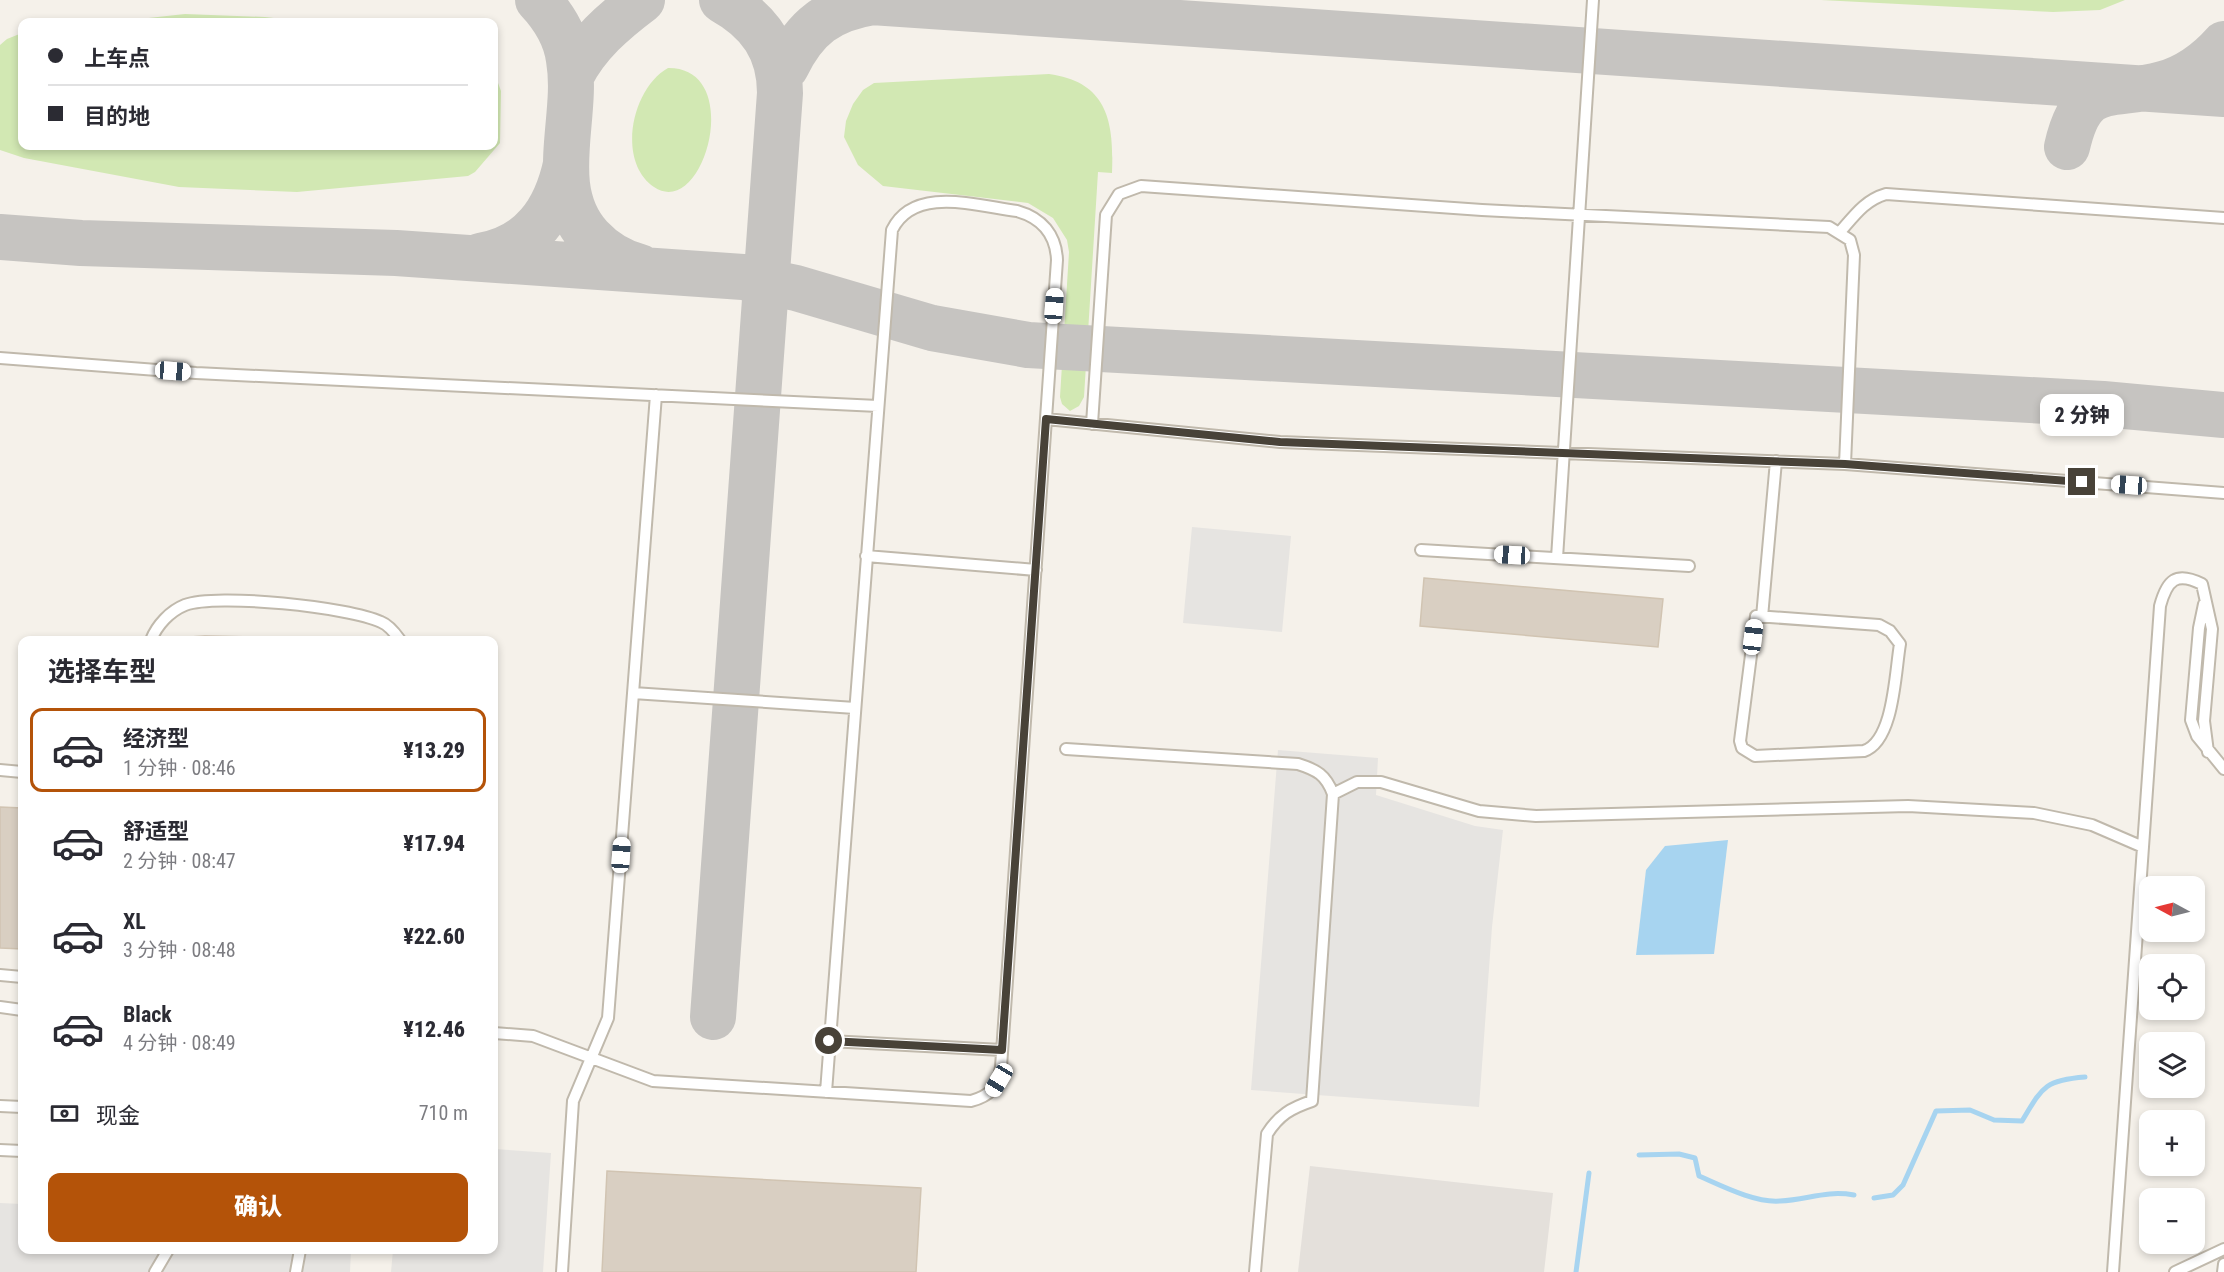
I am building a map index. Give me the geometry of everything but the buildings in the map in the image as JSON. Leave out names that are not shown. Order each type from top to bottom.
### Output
[{"type":"lane","points":[[1557,558],[1593,0]]},
{"type":"lane","points":[[1092,424],[1106,215],[1119,194],[1129,188],[1141,186],[1482,210],[1816,224],[1840,232],[1850,240],[1854,255],[1845,464]]},
{"type":"lane","points":[[1840,232],[1864,205],[1873,198],[1886,194],[2224,218]]},
{"type":"lane","points":[[498,1033],[533,1036],[653,1081],[826,1092],[971,1101],[984,1098],[999,1080],[1057,260],[1053,238],[1039,220],[1029,214],[936,202],[905,211],[892,230],[826,1092]]},
{"type":"lane","points":[[0,358],[196,373],[878,406]]},
{"type":"lane","points":[[562,1272],[573,1101],[608,1018],[656,395]]},
{"type":"lane","points":[[1046,419],[1280,442],[1845,464],[2224,493]]},
{"type":"lane","points":[[1762,617],[1776,461]]},
{"type":"lane","points":[[1421,550],[1689,566]]},
{"type":"lane","points":[[866,556],[1036,570]]},
{"type":"lane","points":[[2113,1272],[2160,606],[2164,589],[2174,579],[2188,577],[2202,585],[2212,629],[2204,721],[2208,752],[2224,770]]},
{"type":"lane","points":[[154,636],[160,624],[172,613],[185,606],[227,600],[352,612],[384,623],[396,636]]},
{"type":"lane","points":[[1756,616],[1762,617],[1879,625],[1890,631],[1900,644],[1886,728],[1876,746],[1864,751],[1755,756],[1742,748],[1740,741],[1756,616]]},
{"type":"lane","points":[[633,693],[855,708]]},
{"type":"lane","points":[[1066,749],[1298,764],[1318,771],[1328,782],[1333,794],[1312,1101],[1292,1107],[1277,1117],[1267,1134],[1255,1272]]},
{"type":"lane","points":[[0,770],[18,772]]},
{"type":"lane","points":[[1333,794],[1357,782],[1381,782],[1479,812],[1536,816],[1908,806],[2034,813],[2092,825],[2143,847]]},
{"type":"lane","points":[[0,975],[18,977]]},
{"type":"lane","points":[[0,1007],[18,1009]]},
{"type":"lane","points":[[829,1041],[1002,1050]]},
{"type":"lane","points":[[0,1106],[18,1107]]},
{"type":"lane","points":[[0,1150],[18,1151]]},
{"type":"lane","points":[[2175,1272],[2224,1249]]},
{"type":"lane","points":[[155,1272],[166,1254]]},
{"type":"lane","points":[[296,1272],[299,1254]]},
{"type":"lane","points":[[2217,1272],[2224,1270],[2224,1264]]},
{"type":"shaded area","points":[[1192,527],[1291,536],[1282,632],[1183,623]]},
{"type":"shaded area","points":[[1278,750],[1378,758],[1376,795],[1475,826],[1503,830],[1492,927],[1479,1107],[1251,1090]]},
{"type":"shaded area","points":[[498,1149],[551,1153],[543,1272],[391,1272],[393,1254],[498,1254]]},
{"type":"shaded area","points":[[1310,1166],[1553,1193],[1544,1272],[1298,1272]]},
{"type":"shaded area","points":[[0,1203],[18,1204],[18,1254],[351,1254],[350,1272],[0,1272]]},
{"type":"green space","points":[[1821,0],[2125,0],[2100,10],[2053,12]]},
{"type":"green space","points":[[185,14],[274,18],[148,18]]},
{"type":"green space","points":[[18,35],[18,150],[494,150],[475,172],[468,176],[297,192],[179,187],[24,158],[0,150],[0,45]]},
{"type":"green space","points":[[668,68],[692,74],[706,91],[711,114],[709,140],[701,164],[688,183],[672,192],[654,187],[642,175],[635,160],[632,143],[633,125],[645,91]]},
{"type":"green space","points":[[1049,74],[1069,78],[1095,95],[1109,121],[1111,137],[1112,173],[1098,172],[1084,397],[1079,406],[1070,411],[1062,404],[1060,397],[1069,252],[1067,240],[1053,218],[1028,203],[883,186],[858,165],[844,137],[846,121],[853,104],[863,90],[874,83]]},
{"type":"green space","points":[[498,83],[501,91],[500,143],[498,145]]},
{"type":"water","points":[[1728,840],[1714,954],[1636,955],[1646,870],[1665,846]]},
{"type":"waterway","points":[[1874,1198],[1893,1195],[1903,1185],[1936,1111],[1970,1110],[1994,1120],[2022,1121],[2040,1093],[2046,1088],[2061,1080],[2085,1077]]},
{"type":"waterway","points":[[1639,1155],[1679,1154],[1695,1158],[1699,1176],[1739,1193],[1770,1201],[1825,1194],[1854,1195]]},
{"type":"waterway","points":[[1576,1272],[1589,1173]]},
{"type":"taxiway","points":[[538,0],[558,27],[569,60],[571,82],[566,175],[569,197],[577,218],[590,237],[601,247],[613,256],[640,267]]},
{"type":"taxiway","points":[[571,76],[593,43],[621,16],[642,0]]},
{"type":"taxiway","points":[[713,1017],[780,93],[776,63],[765,38],[747,17],[722,0]]},
{"type":"taxiway","points":[[842,0],[2224,94]]},
{"type":"taxiway","points":[[786,67],[801,41],[820,22],[844,9],[873,2]]},
{"type":"taxiway","points":[[2067,147],[2081,110],[2090,100],[2114,92],[2163,84],[2181,77],[2204,63],[2224,44]]},
{"type":"taxiway","points":[[480,256],[514,245],[538,225],[556,197],[566,164]]},
{"type":"taxiway","points":[[0,237],[81,243],[396,253],[743,277],[796,288],[932,328],[1028,345],[2103,404],[2224,415]]},
{"type":"route","points":[[829,1041],[1002,1050],[1046,419],[1280,442],[1845,464],[2082,482]]}]
